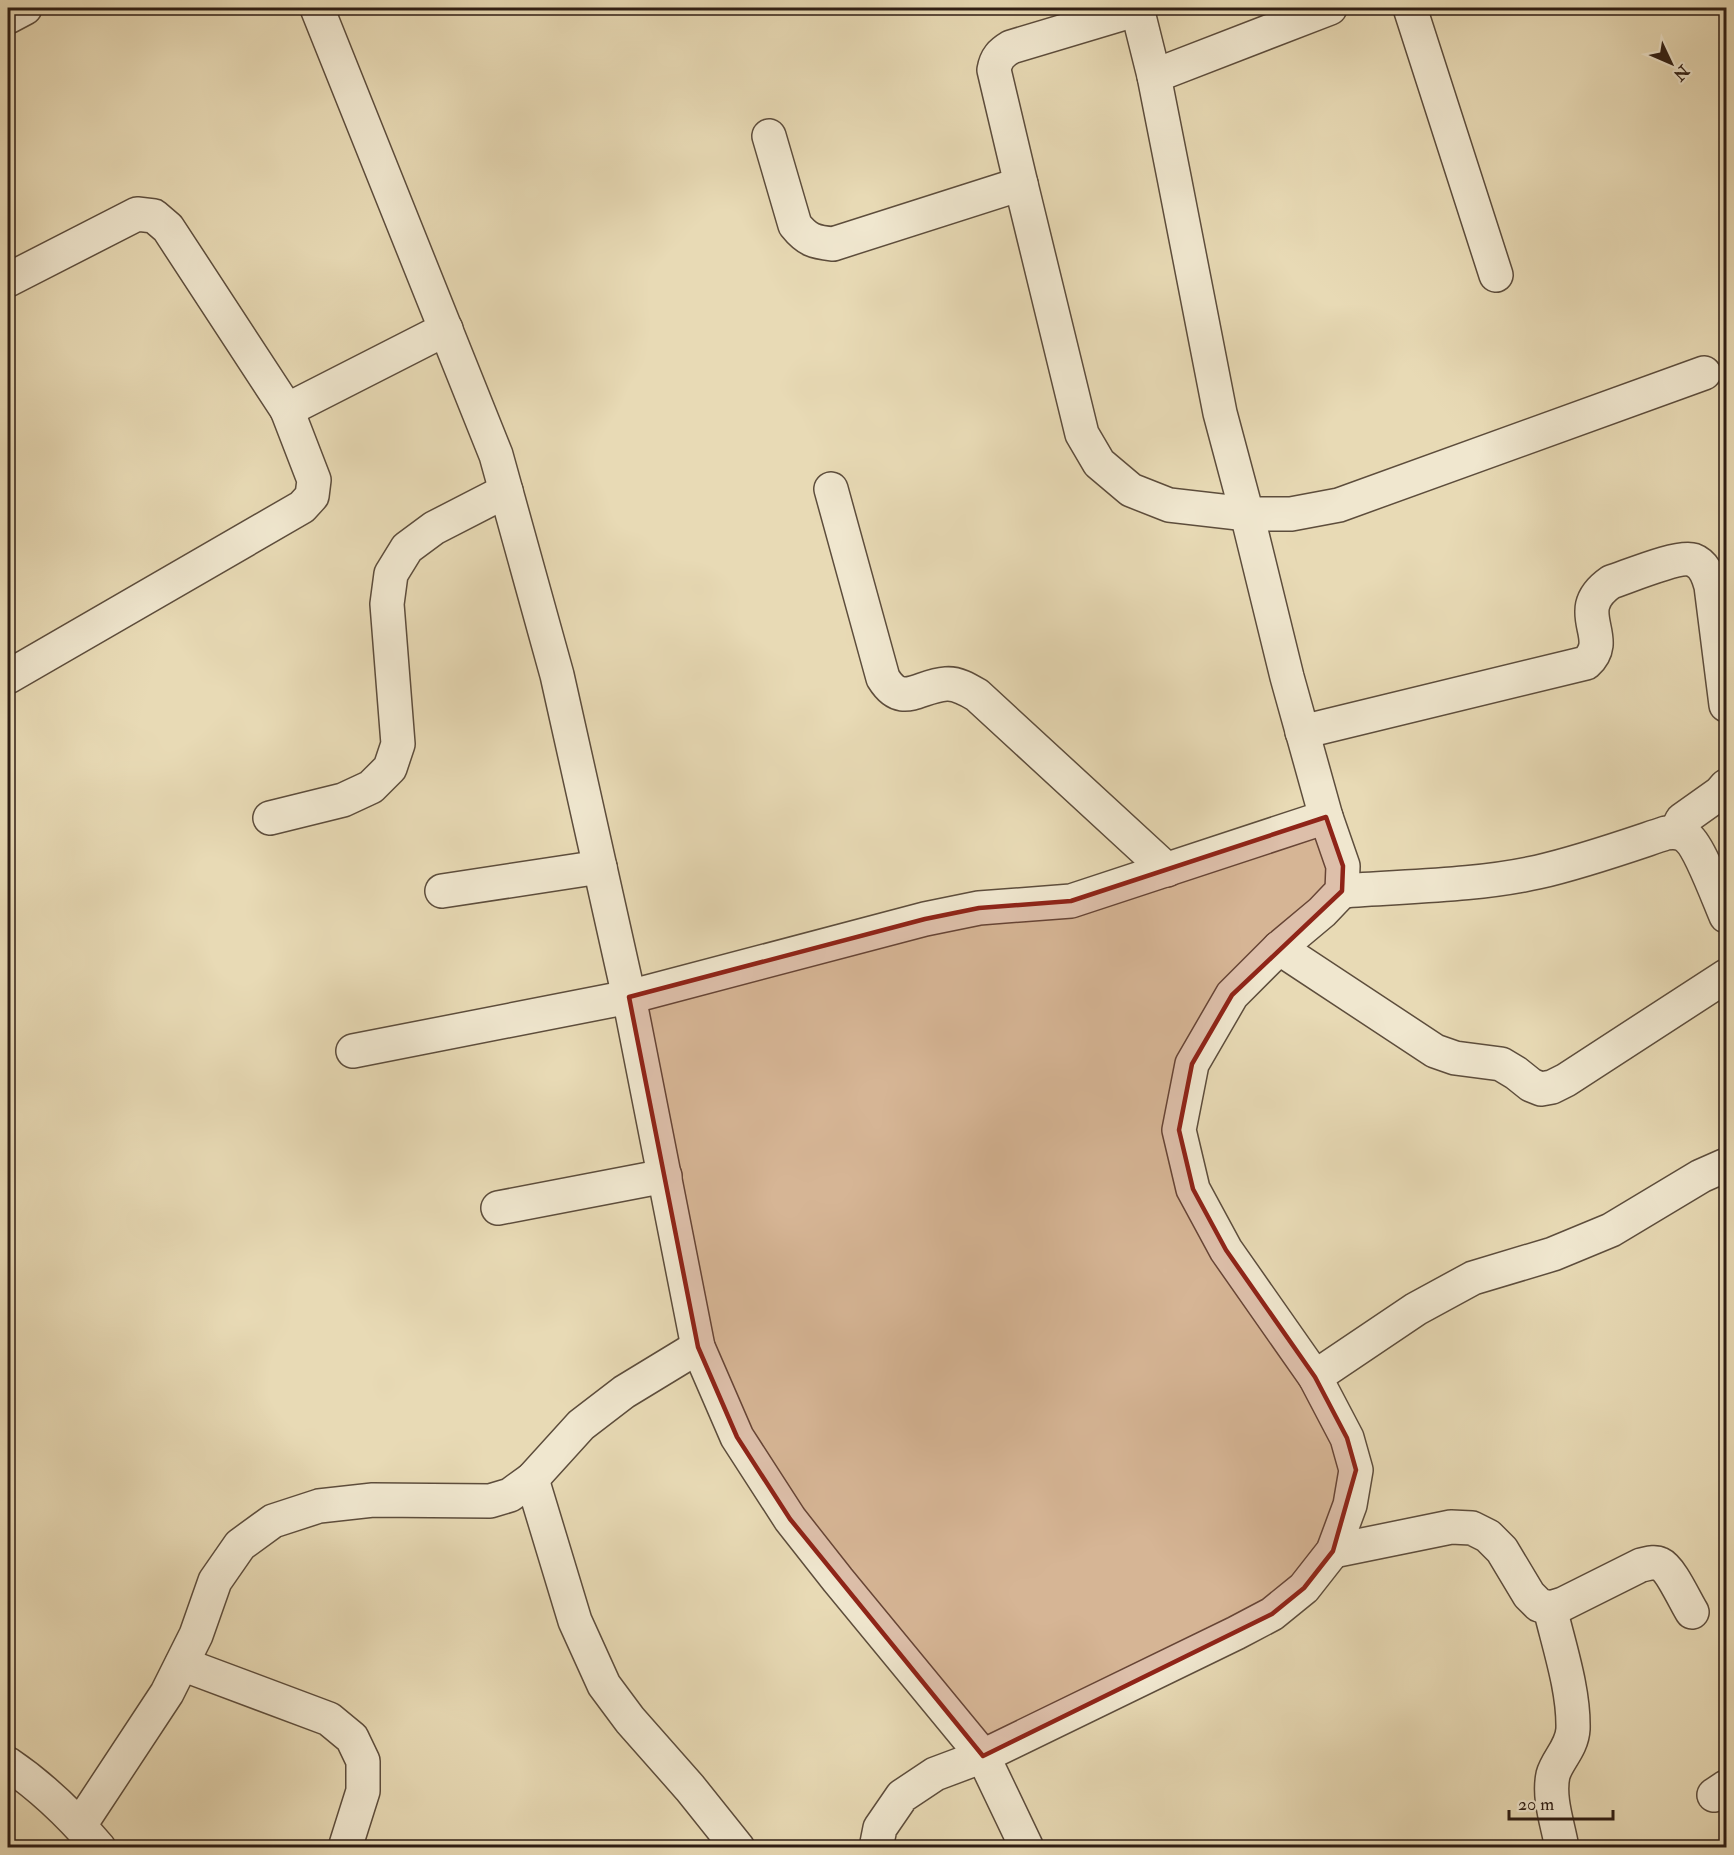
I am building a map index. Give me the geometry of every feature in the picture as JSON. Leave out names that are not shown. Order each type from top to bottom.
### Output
[{"type":"street","points":[[8,17],[25,8]]},
{"type":"street","points":[[317,8],[496,455],[557,675],[629,997],[698,1347],[737,1437],[790,1519],[983,1756],[1027,1848]]},
{"type":"street","points":[[876,1848],[880,1828],[902,1796],[935,1774],[983,1756],[1272,1614],[1304,1588],[1334,1551],[1350,1504],[1356,1470],[1347,1438],[1315,1377],[1226,1250],[1192,1189],[1179,1130],[1192,1064],[1232,995],[1279,948],[1322,912],[1342,891],[1343,866],[1326,817],[1302,732],[1247,514],[1220,413],[1154,76],[1137,8],[1011,46],[1001,53],[995,62],[994,70],[1082,434],[1099,463],[1131,490],[1169,505],[1247,514],[1291,514],[1339,505],[1704,373]]},
{"type":"street","points":[[1154,76],[1330,8]]},
{"type":"street","points":[[1410,8],[1496,275]]},
{"type":"street","points":[[769,136],[795,225],[804,236],[817,242],[833,244],[1021,184]]},
{"type":"street","points":[[8,280],[137,214],[154,216],[168,228],[287,410],[314,480],[312,496],[302,507],[8,677]]},
{"type":"street","points":[[287,410],[446,329]]},
{"type":"street","points":[[831,489],[883,678],[889,688],[898,694],[910,694],[930,686],[948,683],[961,686],[976,695],[1167,870]]},
{"type":"street","points":[[270,818],[343,800],[371,787],[390,768],[398,744],[387,604],[391,574],[407,548],[434,528],[506,491]]},
{"type":"street","points":[[1302,732],[1586,663],[1597,649],[1591,611],[1594,599],[1601,589],[1611,582],[1679,559],[1692,560],[1706,570],[1712,586],[1726,705]]},
{"type":"street","points":[[1676,832],[1682,820],[1720,793],[1726,786]]},
{"type":"street","points":[[353,1051],[629,997],[925,919],[979,908],[1071,901],[1326,817]]},
{"type":"street","points":[[1342,891],[1477,880],[1537,872],[1580,861],[1666,833],[1676,832],[1688,838],[1697,850],[1726,916]]},
{"type":"street","points":[[442,891],[600,867]]},
{"type":"street","points":[[1279,948],[1435,1051],[1455,1058],[1501,1064],[1531,1085],[1541,1089],[1552,1087],[1566,1080],[1726,976]]},
{"type":"street","points":[[1315,1377],[1416,1309],[1473,1278],[1553,1254],[1611,1230],[1701,1176],[1726,1165]]},
{"type":"street","points":[[498,1208],[665,1176]]},
{"type":"street","points":[[8,1764],[31,1780],[89,1837],[182,1664],[196,1635],[215,1581],[240,1545],[273,1521],[319,1506],[373,1500],[490,1502],[510,1494],[532,1479],[581,1425],[624,1392],[698,1347]]},
{"type":"street","points":[[532,1479],[575,1621],[604,1685],[630,1720],[690,1788],[738,1848]]},
{"type":"street","points":[[1334,1551],[1451,1527],[1472,1528],[1488,1536],[1502,1550],[1529,1595],[1539,1605],[1550,1608],[1563,1604],[1641,1565],[1652,1562],[1660,1564],[1668,1571],[1692,1612]]},
{"type":"street","points":[[1550,1608],[1573,1707],[1573,1733],[1565,1755],[1554,1773],[1551,1792],[1562,1848]]},
{"type":"street","points":[[182,1664],[329,1719],[352,1738],[363,1761],[363,1791],[345,1848]]},
{"type":"highlighted area","points":[[1326,817],[1343,866],[1342,891],[1232,995],[1192,1064],[1179,1130],[1193,1189],[1226,1250],[1315,1377],[1347,1438],[1356,1470],[1333,1551],[1304,1588],[1272,1614],[983,1756],[790,1519],[737,1437],[698,1347],[629,997],[925,919],[979,908],[1071,901]]}]
